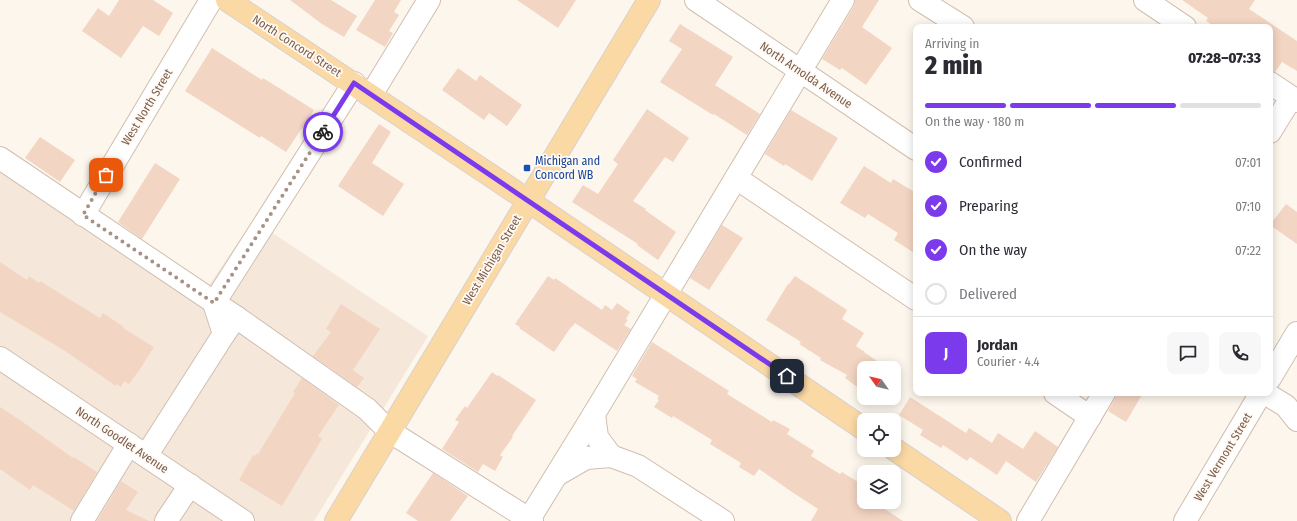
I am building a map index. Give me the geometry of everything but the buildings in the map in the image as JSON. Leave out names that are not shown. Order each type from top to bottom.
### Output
[{"type":"main road","name":"North Concord Street","points":[[227,0],[528,200],[857,424]]},
{"type":"main road","name":"West Michigan Street","points":[[336,521],[649,0]]},
{"type":"main road","points":[[901,454],[1000,521]]},
{"type":"street","name":"West North Street","points":[[83,215],[211,0]]},
{"type":"street","points":[[214,303],[362,89],[429,0]]},
{"type":"street","name":"North Arnolda Avenue","points":[[696,0],[913,147]]},
{"type":"street","points":[[0,158],[214,303],[230,326],[367,409],[389,431],[530,520],[843,0]]},
{"type":"street","points":[[920,0],[958,24]]},
{"type":"street","points":[[1145,0],[1181,24]]},
{"type":"street","points":[[1273,86],[1294,100],[1273,128]]},
{"type":"street","points":[[736,178],[913,297]]},
{"type":"street","points":[[82,521],[230,326]]},
{"type":"street","points":[[1273,373],[1297,333]]},
{"type":"street","name":"North Goodlet Avenue","points":[[0,358],[243,521]]},
{"type":"street","points":[[1059,396],[1090,417]]},
{"type":"street","points":[[1028,521],[1102,396]]},
{"type":"street","name":"West Vermont Street","points":[[1185,521],[1259,396]]},
{"type":"street","points":[[1270,396],[1293,411]]},
{"type":"street","points":[[594,414],[597,437],[611,456]]},
{"type":"street","points":[[557,475],[586,458],[611,456],[638,466],[723,521]]},
{"type":"street","points":[[166,521],[190,485]]},
{"type":"shaded area","points":[[0,170],[197,303],[253,220],[428,336],[314,521],[0,521]]},
{"type":"way so far","points":[[106,175],[83,215],[214,303],[323,132]]},
{"type":"place","name":"Michigan and Concord WB","points":[[527,168]]},
{"type":"route","points":[[323,132],[354,83],[787,376]]}]
